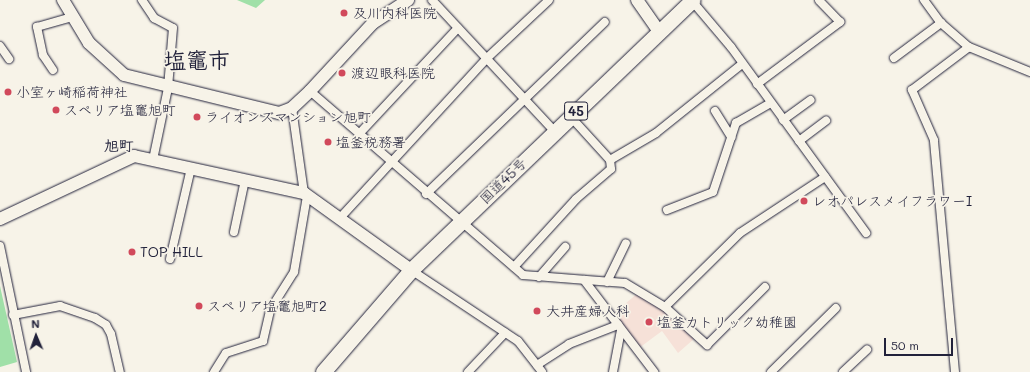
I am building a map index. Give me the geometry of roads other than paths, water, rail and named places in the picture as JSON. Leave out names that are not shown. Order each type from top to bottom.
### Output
[{"type":"highway","name":"国道45号","points":[[323,372],[411,270],[554,131],[692,1]]},
{"type":"street","points":[[63,0],[83,35],[111,67],[139,81],[272,112],[292,108],[310,91],[364,30],[408,0]]},
{"type":"street","points":[[142,0],[154,18],[173,28],[168,88],[153,160]]},
{"type":"street","points":[[432,0],[554,131]]},
{"type":"street","points":[[340,218],[392,164],[486,59],[549,0]]},
{"type":"street","points":[[637,0],[659,32]]},
{"type":"street","points":[[757,84],[840,22],[819,0]]},
{"type":"street","points":[[924,0],[941,23],[969,47],[1030,72]]},
{"type":"street","points":[[692,1],[742,64],[866,233]]},
{"type":"street","points":[[53,70],[43,55],[37,27],[73,17]]},
{"type":"street","points":[[426,194],[523,98],[605,22]]},
{"type":"street","points":[[894,58],[941,23]]},
{"type":"street","points":[[359,134],[458,28]]},
{"type":"street","points":[[0,46],[9,59]]},
{"type":"street","points":[[955,372],[934,140],[912,90],[969,47]]},
{"type":"street","points":[[610,160],[656,133],[742,64]]},
{"type":"street","points":[[310,91],[459,223],[523,275],[625,283],[665,307],[707,345],[765,287]]},
{"type":"street","points":[[783,120],[811,100]]},
{"type":"street","points":[[667,210],[713,192],[736,123],[770,103]]},
{"type":"street","points":[[214,372],[226,353],[263,341],[270,310],[294,272],[306,194],[292,108]]},
{"type":"street","points":[[715,111],[731,137]]},
{"type":"street","points":[[514,267],[576,199],[611,169],[610,160],[570,116]]},
{"type":"street","points":[[799,141],[826,121]]},
{"type":"street","points":[[0,219],[128,157],[153,160],[306,194],[411,270],[506,332],[518,341],[539,368],[569,344],[619,328]]},
{"type":"street","points":[[170,259],[191,168]]},
{"type":"street","points":[[665,307],[740,232],[825,177]]},
{"type":"street","points":[[234,232],[245,180]]},
{"type":"street","points":[[607,282],[626,243]]},
{"type":"street","points":[[0,246],[13,315],[26,372]]},
{"type":"street","points":[[539,276],[565,247]]},
{"type":"street","points":[[584,280],[619,328],[654,372]]},
{"type":"street","points":[[13,315],[60,306],[95,318],[106,325],[111,334],[120,372]]},
{"type":"street","points":[[771,372],[836,308]]},
{"type":"street","points":[[614,372],[619,328]]},
{"type":"street","points":[[468,372],[506,332]]},
{"type":"street","points":[[843,372],[867,350]]},
{"type":"place","name":"及川内科医院","points":[[344,13]]},
{"type":"place","name":"渡辺眼科医院","points":[[342,73]]},
{"type":"place","name":"小室ヶ崎稲荷神社","points":[[8,92]]},
{"type":"place","name":"スペリア塩竈旭町","points":[[56,110]]},
{"type":"place","name":"ライオンズマンション旭町","points":[[197,117]]},
{"type":"place","name":"塩釜税務署","points":[[328,142]]},
{"type":"place","name":"レオパレスメイフラワーI","points":[[804,201]]},
{"type":"place","name":"TOP HILL","points":[[132,252]]},
{"type":"place","name":"スペリア塩竈旭町2","points":[[199,306]]},
{"type":"place","name":"大井産婦人科","points":[[537,311]]},
{"type":"place","name":"塩釜カトリック幼稚園","points":[[649,322]]},
{"type":"district","name":"塩竈市","points":[[197,60]]},
{"type":"district","name":"旭町","points":[[119,146]]}]
